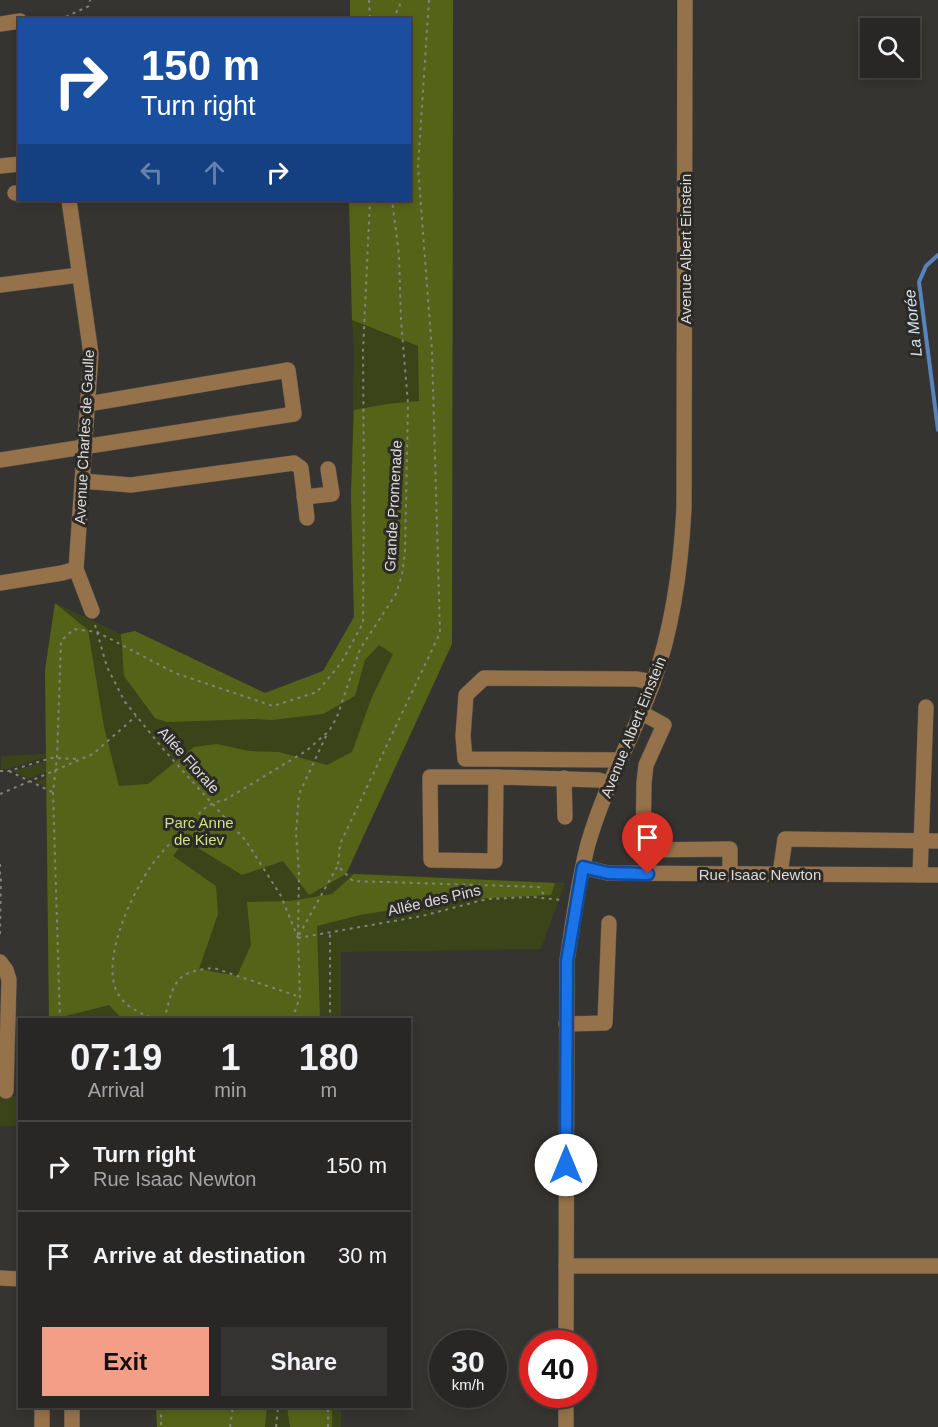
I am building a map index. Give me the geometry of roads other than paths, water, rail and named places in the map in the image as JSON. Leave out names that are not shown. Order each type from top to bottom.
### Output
[{"type":"street","name":"Avenue Albert Einstein","points":[[566,1330],[567,961],[576,901],[593,828],[620,760],[642,713],[663,653],[677,586],[684,508],[685,0]]},
{"type":"street","points":[[0,24],[18,21]]},
{"type":"street","points":[[0,166],[18,164]]},
{"type":"street","name":"Avenue Charles de Gaulle","points":[[69,201],[91,354],[76,569]]},
{"type":"street","points":[[0,285],[79,275]]},
{"type":"street","points":[[0,460],[294,414],[288,370],[87,404]]},
{"type":"street","points":[[82,481],[130,485],[294,463],[301,468],[306,518]]},
{"type":"street","points":[[304,497],[332,494],[328,469]]},
{"type":"street","points":[[0,583],[76,569],[92,611]]},
{"type":"street","points":[[620,760],[465,759],[463,736],[466,695],[484,678],[636,679],[653,682]]},
{"type":"street","points":[[920,875],[926,707]]},
{"type":"street","points":[[642,713],[664,725],[646,765],[643,850],[730,849],[730,874]]},
{"type":"street","points":[[496,777],[495,861],[431,860],[430,777],[496,777],[564,778],[599,780],[610,784]]},
{"type":"street","points":[[564,778],[565,817]]},
{"type":"street","points":[[780,874],[785,839],[938,841]]},
{"type":"street","name":"Rue Isaac Newton","points":[[583,867],[608,873],[938,875]]},
{"type":"street","points":[[566,1024],[605,1023],[609,923]]},
{"type":"street","points":[[0,962],[9,980],[9,1091]]},
{"type":"street","points":[[566,1266],[938,1266]]},
{"type":"street","points":[[0,1278],[18,1279]]},
{"type":"street","points":[[42,1408],[42,1427]]},
{"type":"street","points":[[72,1408],[72,1427]]},
{"type":"street","points":[[566,1408],[566,1427]]},
{"type":"waterway","name":"La Morée","points":[[938,255],[926,266],[919,282],[938,430]]},
{"type":"park label","name":"Parc Anne de Kiev","points":[[199,830]]}]
